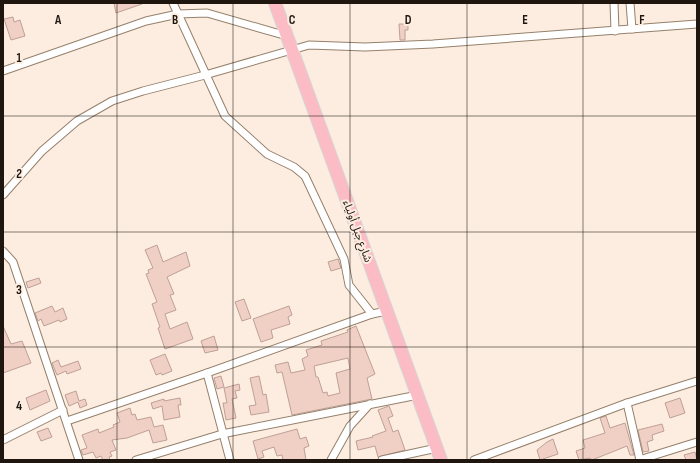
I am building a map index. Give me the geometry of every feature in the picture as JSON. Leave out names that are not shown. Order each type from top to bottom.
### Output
[{"type":"highway","name":"شارع جبل أولياء","points":[[275,3],[441,460]]},
{"type":"street","points":[[173,3],[225,116],[267,154],[294,167],[305,176],[344,259],[349,286],[372,314]]},
{"type":"street","points":[[614,3],[615,30]]},
{"type":"street","points":[[632,5],[632,29]]},
{"type":"street","points":[[3,71],[146,21],[178,14],[207,14],[287,36]]},
{"type":"street","points":[[3,196],[42,151],[77,120],[112,101],[143,91],[293,51],[309,45],[366,47],[432,44],[697,24]]},
{"type":"street","points":[[3,251],[13,262],[79,460]]},
{"type":"street","points":[[67,421],[372,314],[387,311]]},
{"type":"street","points":[[207,373],[230,460]]},
{"type":"street","points":[[474,460],[627,403],[697,381]]},
{"type":"street","points":[[136,460],[222,434],[418,395]]},
{"type":"street","points":[[627,403],[640,460],[697,442]]},
{"type":"street","points":[[331,460],[350,426],[370,404]]},
{"type":"street","points":[[3,440],[63,410]]},
{"type":"street","points":[[382,460],[437,448]]},
{"type":"building","points":[[114,3],[141,3],[142,4],[116,13]]},
{"type":"building","points":[[13,17],[14,22],[20,20],[25,36],[11,40],[4,19]]},
{"type":"building","points":[[399,24],[408,24],[408,30],[405,30],[405,40],[400,40]]},
{"type":"building","points":[[157,245],[163,262],[186,252],[190,266],[167,277],[174,294],[170,295],[176,310],[165,314],[170,329],[187,322],[193,339],[165,349],[158,328],[160,327],[152,304],[157,302],[146,274],[149,273],[148,270],[153,268],[145,250]]},
{"type":"building","points":[[338,259],[341,268],[331,271],[328,262]]},
{"type":"building","points":[[39,278],[41,283],[28,288],[26,282]]},
{"type":"building","points":[[244,299],[251,318],[242,321],[235,302]]},
{"type":"building","points":[[52,306],[55,312],[63,308],[67,319],[60,322],[59,320],[44,326],[41,319],[38,321],[35,313]]},
{"type":"building","points":[[289,306],[292,315],[288,317],[290,324],[271,330],[273,338],[261,342],[253,319]]},
{"type":"building","points":[[3,326],[11,344],[22,341],[31,363],[3,373]]},
{"type":"building","points":[[356,326],[375,374],[367,378],[372,399],[292,415],[282,372],[277,373],[275,365],[288,362],[291,373],[305,370],[302,359],[308,356],[306,350],[322,345],[321,341],[348,332],[347,330]],"holes":[[[348,358],[350,369],[336,373],[340,393],[328,396],[327,392],[323,393],[318,377],[316,377],[314,366]]]},
{"type":"building","points":[[214,336],[218,350],[205,353],[201,341]]},
{"type":"building","points":[[165,354],[172,371],[162,375],[161,373],[156,375],[150,360]]},
{"type":"building","points":[[58,360],[61,367],[78,361],[81,369],[67,374],[66,371],[57,375],[52,363]]},
{"type":"building","points":[[221,376],[224,387],[217,389],[214,378]]},
{"type":"building","points":[[259,376],[263,395],[266,394],[269,412],[251,415],[249,406],[256,405],[250,378]]},
{"type":"building","points":[[239,384],[240,390],[235,391],[237,398],[232,399],[236,418],[226,420],[223,403],[227,403],[224,388]]},
{"type":"building","points":[[46,390],[50,401],[30,410],[26,398]]},
{"type":"building","points":[[76,391],[79,401],[85,399],[87,405],[80,408],[78,402],[69,406],[65,395]]},
{"type":"building","points":[[180,398],[181,405],[178,405],[180,417],[164,420],[162,406],[153,409],[151,403],[164,399],[164,401]]},
{"type":"building","points":[[680,398],[685,413],[670,418],[665,403]]},
{"type":"building","points":[[389,406],[393,416],[388,418],[393,432],[398,430],[405,450],[378,457],[375,446],[358,450],[356,441],[373,437],[372,436],[386,431],[378,410]]},
{"type":"building","points":[[130,408],[132,415],[135,414],[137,420],[151,417],[154,427],[163,425],[167,440],[153,443],[149,430],[127,438],[112,440],[116,450],[110,452],[112,456],[109,457],[110,460],[103,460],[101,456],[96,458],[93,452],[83,455],[81,450],[87,448],[82,435],[98,429],[99,433],[114,427],[113,425],[120,422],[117,413]]},
{"type":"building","points":[[606,416],[610,428],[625,423],[634,455],[630,455],[627,446],[592,460],[590,458],[579,460],[576,451],[585,448],[583,440],[605,433],[600,418]]},
{"type":"building","points":[[662,424],[664,431],[652,435],[653,440],[647,442],[649,451],[643,452],[638,430]]},
{"type":"building","points":[[48,428],[52,437],[41,441],[37,432]]},
{"type":"building","points":[[297,429],[300,439],[306,437],[309,446],[304,448],[306,460],[283,460],[282,455],[277,456],[274,447],[262,451],[264,457],[258,459],[253,441]]},
{"type":"building","points":[[553,439],[558,454],[540,460],[537,450]]},
{"type":"building","points":[[695,452],[697,460],[686,460],[684,455]]}]
